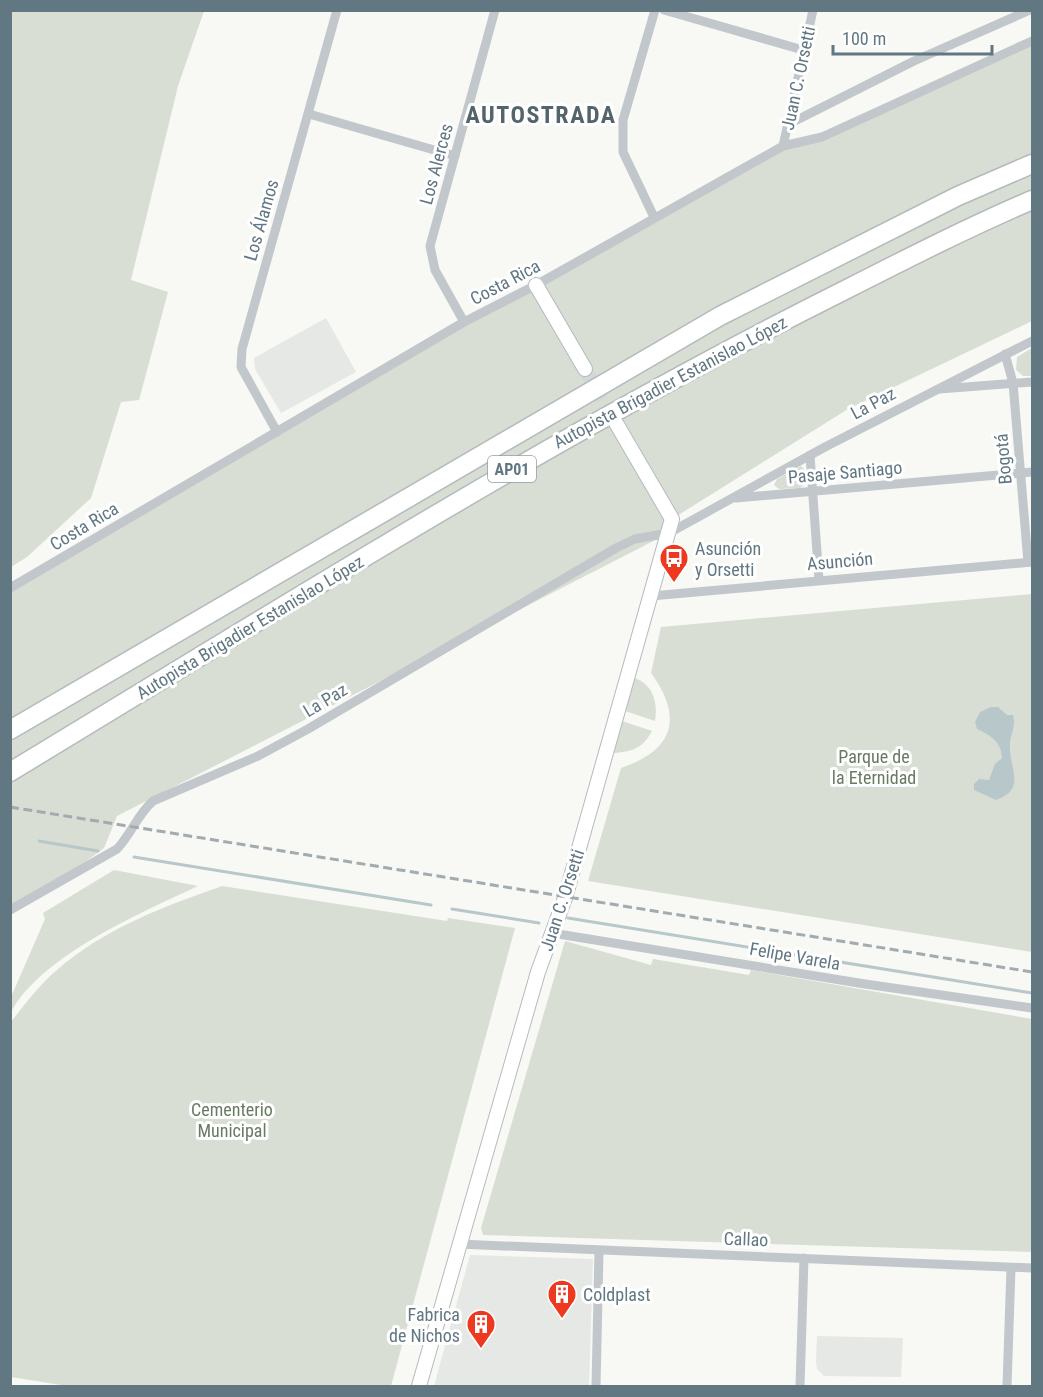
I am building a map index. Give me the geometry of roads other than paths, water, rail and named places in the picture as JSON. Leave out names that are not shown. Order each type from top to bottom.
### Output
[{"type":"highway","name":"Autopista Brigadier Estanislao López","points":[[10,730],[720,316],[958,196],[1032,164]]},
{"type":"highway","name":"Autopista Brigadier Estanislao López","points":[[10,772],[503,474],[738,343],[980,223],[1032,200]]},
{"type":"street","name":"Los Álamos","points":[[277,432],[241,367],[242,349],[337,10]]},
{"type":"street","name":"Los Alerces","points":[[464,322],[435,270],[430,246],[495,10]]},
{"type":"street","points":[[654,217],[623,152],[623,120],[655,10]]},
{"type":"street","points":[[664,10],[803,50]]},
{"type":"street","name":"Juan C. Orsetti","points":[[783,146],[813,10]]},
{"type":"street","points":[[788,125],[914,61],[1030,10]]},
{"type":"street","name":"Costa Rica","points":[[10,588],[464,322],[536,285],[783,146],[822,137],[1032,40]]},
{"type":"street","points":[[309,114],[455,156]]},
{"type":"street","points":[[536,285],[585,369]]},
{"type":"street","name":"La Paz","points":[[731,498],[934,389],[1032,341]]},
{"type":"street","name":"Bogotá","points":[[1005,354],[1013,383],[1030,562]]},
{"type":"street","points":[[934,389],[1032,382]]},
{"type":"street","name":"Juan C. Orsetti","points":[[419,1386],[538,972],[565,898],[672,519],[616,423]]},
{"type":"street","points":[[810,455],[819,580]]},
{"type":"street","name":"Pasaje Santiago","points":[[669,533],[731,498],[1032,472]]},
{"type":"street","name":"La Paz","points":[[10,910],[117,849],[128,838],[146,807],[153,801],[258,756],[308,729],[616,548],[635,539],[669,533]]},
{"type":"street","name":"Asunción","points":[[651,596],[1030,562]]},
{"type":"street","name":"Felipe Varela","points":[[552,933],[865,984],[1032,1008]]},
{"type":"street","name":"Callao","points":[[458,1244],[1032,1268]]},
{"type":"street","points":[[596,1386],[599,1251]]},
{"type":"street","points":[[800,1386],[804,1258]]},
{"type":"street","points":[[1007,1386],[1011,1268]]},
{"type":"waterway","points":[[39,841],[98,851]]},
{"type":"waterway","points":[[134,857],[431,905]]},
{"type":"waterway","points":[[452,909],[539,923]]},
{"type":"waterway","points":[[568,918],[1032,993]]},
{"type":"tunnel","points":[[585,369],[614,421]]},
{"type":"railway","points":[[10,807],[1032,972]]},
{"type":"place","name":"Asunción y Orsetti","points":[[674,584]]},
{"type":"place","name":"Coldplast","points":[[562,1320]]},
{"type":"place","name":"Fabrica de Nichos","points":[[481,1350]]},
{"type":"district","name":"AUTOSTRADA","points":[[541,115]]},
{"type":"park label","name":"Parque de la Eternidad","points":[[874,766]]},
{"type":"park label","name":"Cementerio Municipal","points":[[232,1119]]}]
